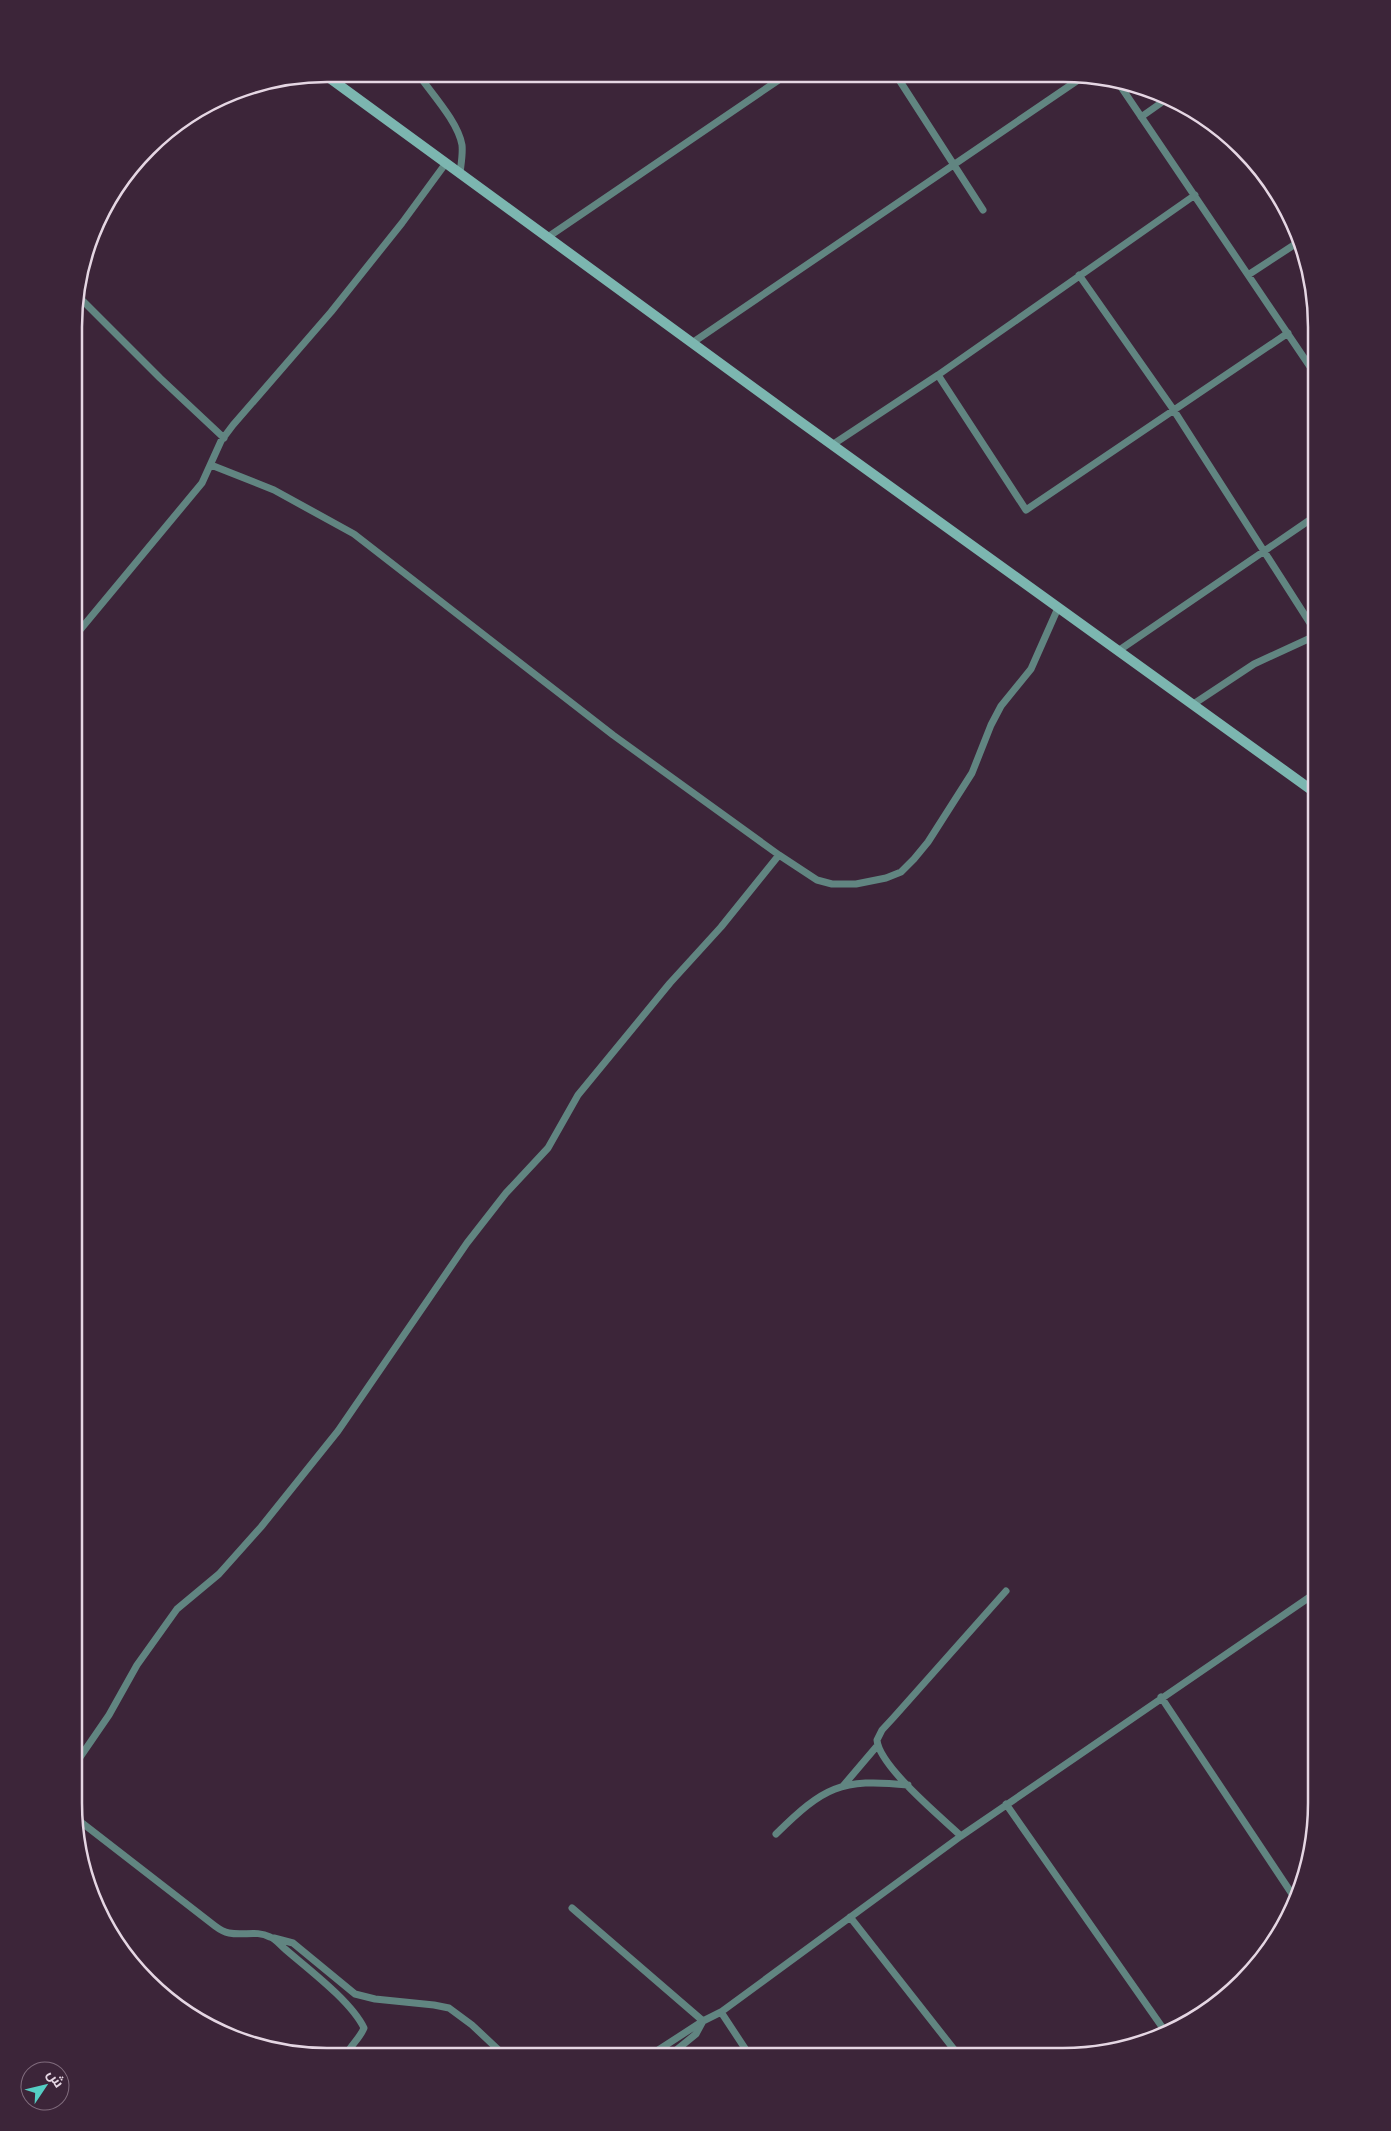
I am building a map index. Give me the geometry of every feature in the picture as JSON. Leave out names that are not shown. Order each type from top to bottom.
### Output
[{"type":"street","points":[[335,82],[832,445],[1308,788]]},
{"type":"street","points":[[423,82],[460,138],[462,148],[460,173]]},
{"type":"street","points":[[548,237],[776,82]]},
{"type":"street","points":[[901,82],[983,210]]},
{"type":"street","points":[[692,343],[1074,83]]},
{"type":"street","points":[[1122,90],[1308,363]]},
{"type":"street","points":[[1141,117],[1161,103]]},
{"type":"street","points":[[82,628],[202,483],[224,438],[244,412],[332,312],[402,223],[446,163]]},
{"type":"street","points":[[832,445],[938,374],[1195,195]]},
{"type":"street","points":[[1248,275],[1294,245]]},
{"type":"street","points":[[1079,275],[1174,409],[1308,619]]},
{"type":"street","points":[[84,303],[224,438]]},
{"type":"street","points":[[938,374],[1026,510],[1288,333]]},
{"type":"street","points":[[211,465],[274,490],[354,534],[613,734],[780,855],[817,880],[832,884],[856,884],[886,878],[901,872],[928,842],[972,773],[991,725],[1002,706],[1032,670],[1058,608]]},
{"type":"street","points":[[1118,651],[1308,521]]},
{"type":"street","points":[[1192,705],[1254,664],[1308,638]]},
{"type":"street","points":[[82,1755],[109,1716],[137,1665],[178,1609],[219,1574],[261,1527],[338,1431],[467,1243],[506,1194],[548,1148],[578,1095],[670,983],[721,927],[780,855]]},
{"type":"street","points":[[961,1836],[908,1785],[882,1756],[878,1746],[878,1738],[882,1730],[1006,1591]]},
{"type":"street","points":[[661,2048],[703,2021],[721,2012],[1006,1804],[1161,1697],[1308,1599]]},
{"type":"street","points":[[1161,1697],[1291,1893]]},
{"type":"street","points":[[843,1786],[878,1746]]},
{"type":"street","points":[[776,1834],[804,1807],[824,1794],[843,1786],[860,1782],[908,1785]]},
{"type":"street","points":[[1006,1804],[1162,2027]]},
{"type":"street","points":[[84,1824],[215,1926],[228,1933],[245,1934],[256,1932],[293,1943],[355,1994],[375,1999],[434,2004],[449,2008],[472,2025],[496,2048]]},
{"type":"street","points":[[572,1908],[703,2021]]},
{"type":"street","points":[[850,1917],[953,2048]]},
{"type":"street","points":[[272,1938],[348,2005],[360,2020],[364,2028],[350,2048]]},
{"type":"street","points":[[721,2012],[745,2048]]},
{"type":"street","points":[[679,2048],[696,2034],[703,2021]]}]
